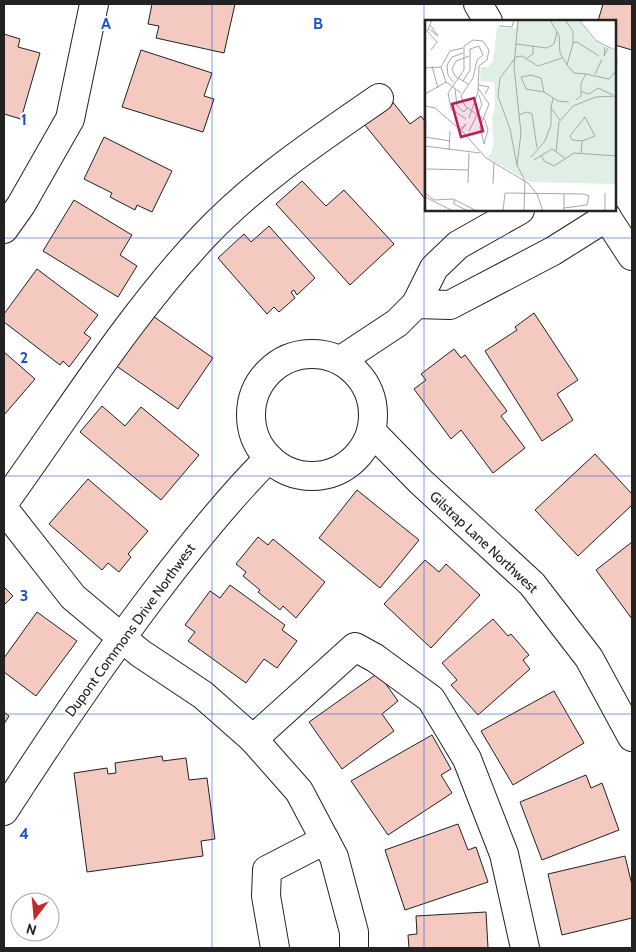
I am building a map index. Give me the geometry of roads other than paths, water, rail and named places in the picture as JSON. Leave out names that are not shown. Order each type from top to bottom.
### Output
[{"type":"street","points":[[4,230],[21,205],[70,119],[94,4]]},
{"type":"street","points":[[478,4],[487,20]]},
{"type":"street","points":[[4,503],[149,298],[205,235],[285,163],[379,98]]},
{"type":"street","points":[[341,360],[397,323],[416,304],[434,268],[458,246],[518,211]]},
{"type":"street","points":[[416,304],[450,305],[553,251],[604,214],[632,256]]},
{"type":"street","points":[[318,354],[341,360],[358,373],[368,388],[374,411],[372,432],[355,459],[334,472],[310,476],[290,472],[269,458],[256,439],[251,417],[255,392],[268,372],[291,357],[318,354]]},
{"type":"street","name":"Gilstrap Lane Northwest","points":[[372,432],[421,482],[532,584],[588,658],[632,737]]},
{"type":"street","name":"Dupont Commons Drive Northwest","points":[[4,811],[51,738],[184,554],[243,484],[269,458]]},
{"type":"street","points":[[4,510],[73,597],[140,653],[203,695],[253,739],[299,791],[334,857],[354,932],[354,948]]},
{"type":"street","points":[[253,739],[355,647],[375,658],[431,698],[467,759],[500,845],[520,920],[525,948]]},
{"type":"street","points":[[275,948],[266,896],[267,870],[325,840]]}]
